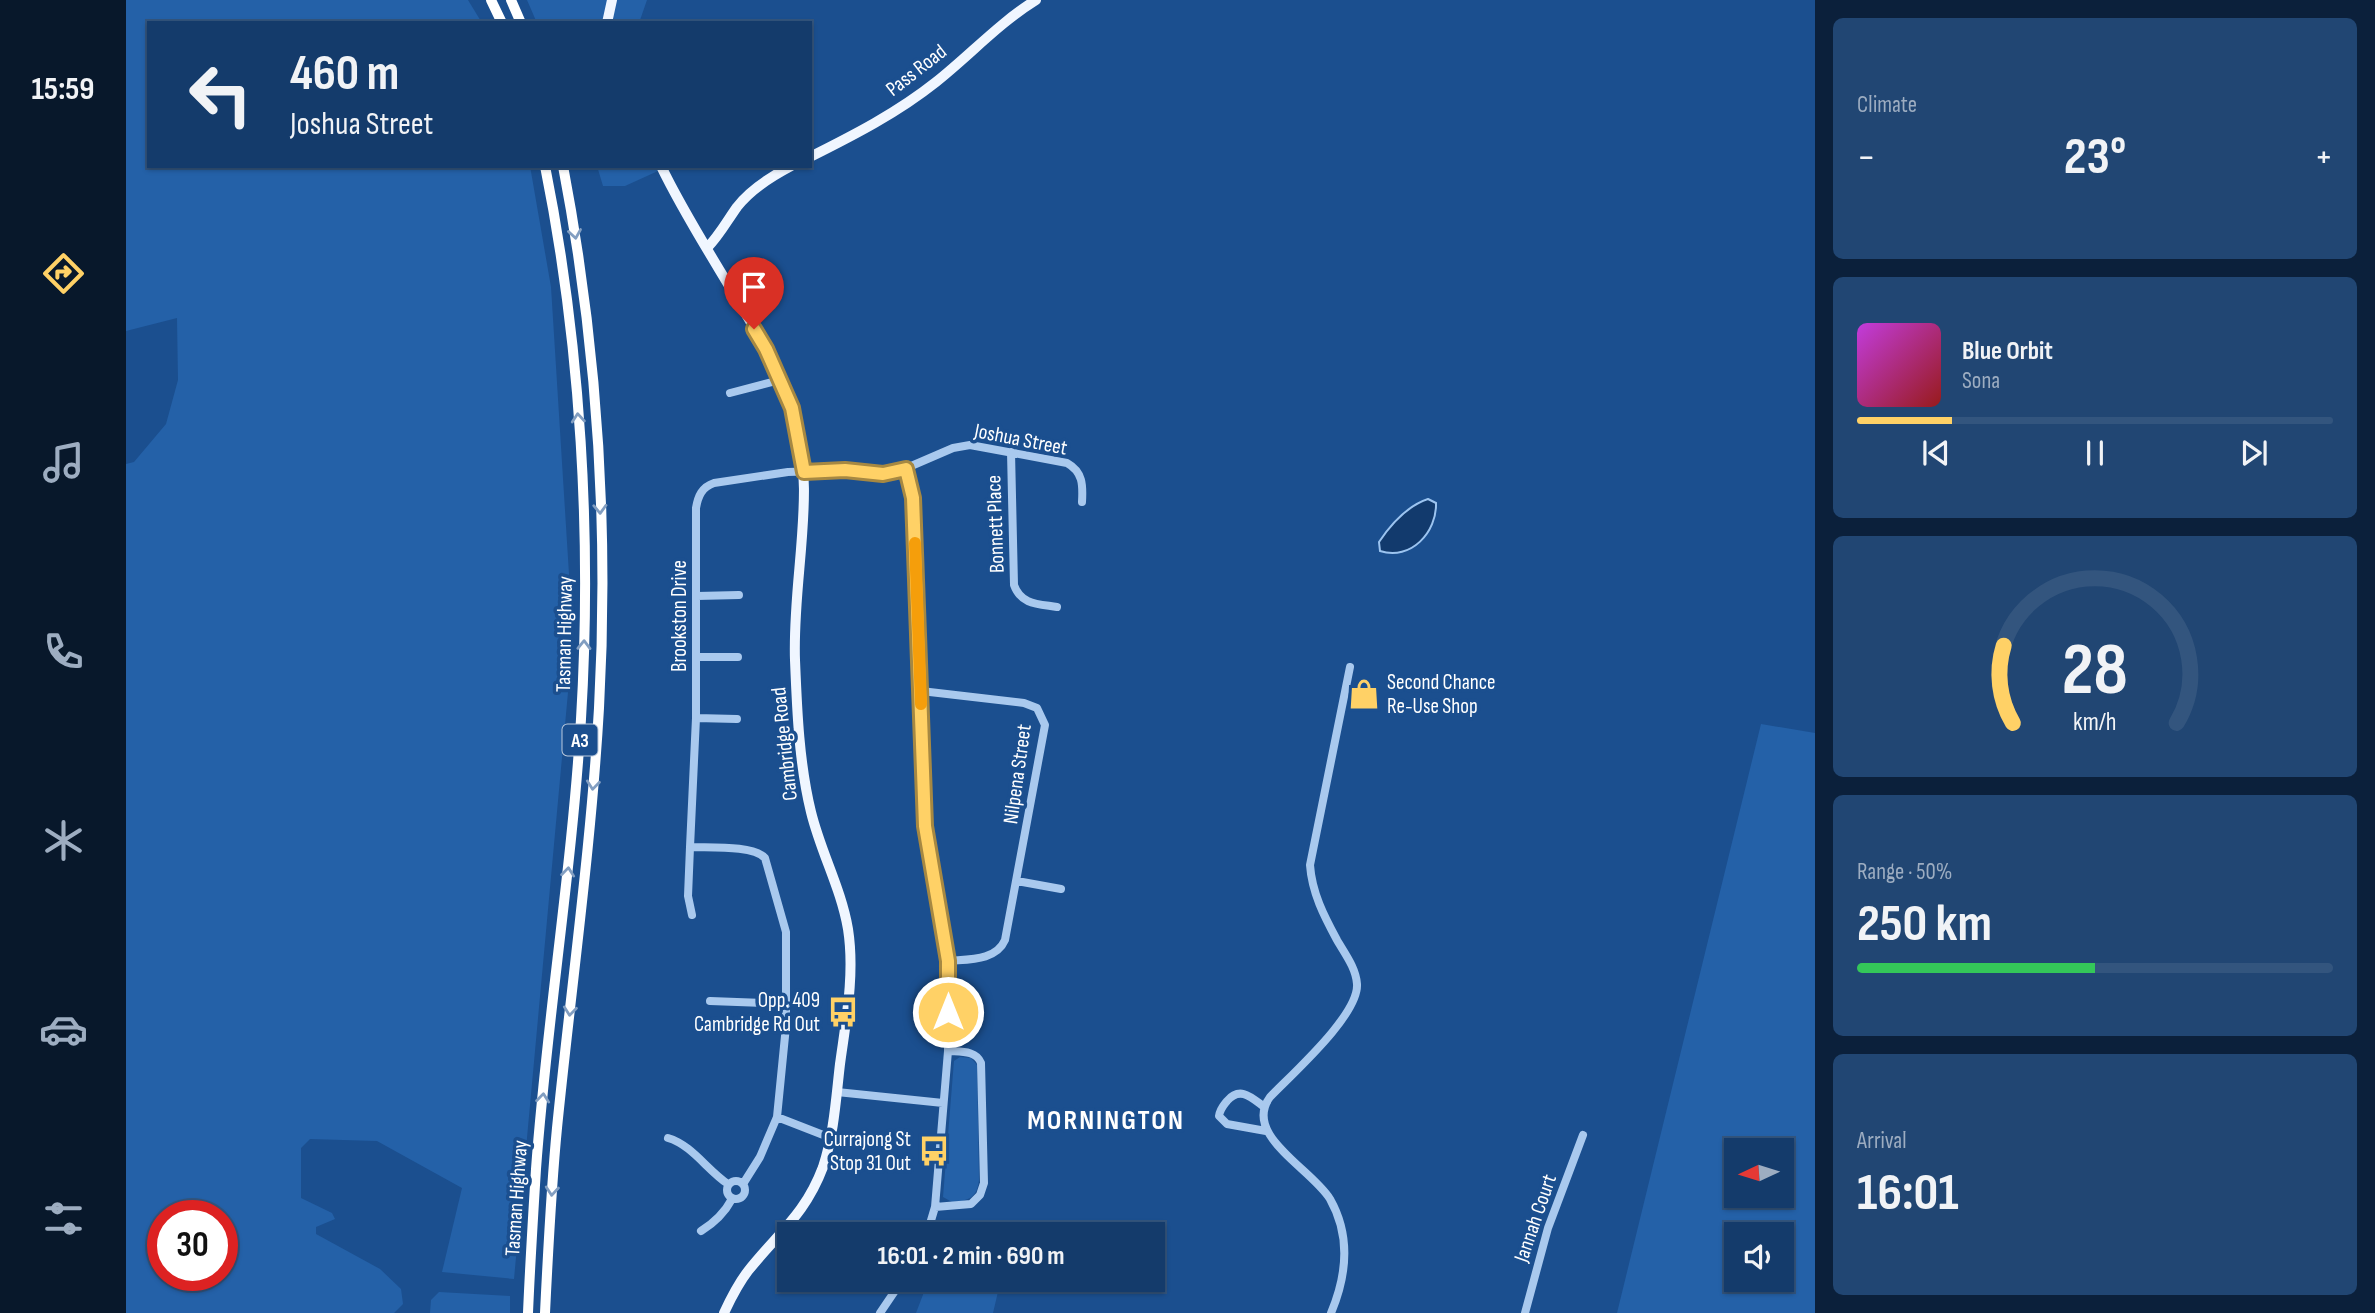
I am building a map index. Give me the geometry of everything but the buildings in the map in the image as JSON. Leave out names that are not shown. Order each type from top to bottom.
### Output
[{"type":"highway","points":[[491,0],[501,21]]},
{"type":"highway","points":[[511,0],[520,21]]},
{"type":"highway","name":"Tasman Highway","points":[[528,1313],[536,1167],[579,757],[584,642],[581,459],[572,335],[545,168]]},
{"type":"highway","name":"Tasman Highway","points":[[545,1313],[557,1128],[594,776],[603,615],[601,514],[592,370],[564,168]]},
{"type":"main road","points":[[607,21],[612,0]]},
{"type":"main road","name":"Pass Road","points":[[812,156],[901,108],[937,81],[998,26],[1036,0]]},
{"type":"main road","name":"Cambridge Road","points":[[662,168],[679,203],[766,349],[792,408],[804,472],[803,531],[795,616],[800,743],[812,816],[836,879],[849,934],[850,971],[837,1093],[831,1138],[823,1167],[800,1213],[749,1270],[736,1287],[723,1313]]},
{"type":"main road","points":[[707,248],[720,235],[739,205],[756,189],[788,168]]},
{"type":"street","points":[[730,393],[780,380]]},
{"type":"street","name":"Joshua Street","points":[[804,472],[845,470],[883,474],[906,469],[961,446],[978,445],[1061,462],[1073,467],[1080,476],[1082,502]]},
{"type":"street","name":"Bonnett Place","points":[[1011,452],[1014,585],[1020,596],[1029,602],[1057,607]]},
{"type":"street","points":[[906,469],[913,498],[925,826],[948,961],[948,1051],[935,1206],[930,1222]]},
{"type":"street","name":"Brookston Drive","points":[[692,915],[688,896],[696,718],[696,508],[700,493],[714,483],[804,472]]},
{"type":"street","points":[[696,596],[739,595]]},
{"type":"street","points":[[697,657],[738,657]]},
{"type":"street","points":[[1331,1313],[1345,1264],[1345,1245],[1340,1223],[1319,1184],[1266,1131],[1262,1119],[1263,1106],[1348,1014],[1357,995],[1353,969],[1318,903],[1310,865],[1350,667]]},
{"type":"street","name":"Nilpena Street","points":[[921,691],[1024,703],[1037,708],[1044,720],[1045,732],[1006,940],[1000,949],[987,956],[948,961]]},
{"type":"street","points":[[696,718],[737,719]]},
{"type":"street","points":[[690,846],[749,850],[762,854],[786,932],[787,1004],[777,1117],[760,1157],[743,1184]]},
{"type":"street","points":[[1017,881],[1060,889]]},
{"type":"street","points":[[710,1001],[787,1004]]},
{"type":"street","points":[[935,1206],[971,1204],[980,1195],[984,1183],[981,1063],[978,1056],[972,1053],[948,1051]]},
{"type":"street","points":[[837,1093],[943,1103]]},
{"type":"street","points":[[1263,1106],[1246,1094],[1237,1093],[1221,1108],[1219,1116],[1227,1124],[1266,1131]]},
{"type":"street","points":[[777,1117],[831,1138]]},
{"type":"street","name":"Jannah Court","points":[[1525,1313],[1548,1228],[1583,1135]]},
{"type":"street","points":[[668,1138],[681,1142],[717,1177],[728,1184]]},
{"type":"street","points":[[728,1184],[735,1181],[743,1184]]},
{"type":"street","points":[[728,1184],[727,1192],[732,1199]]},
{"type":"street","points":[[732,1199],[743,1195],[743,1184]]},
{"type":"street","points":[[701,1231],[728,1207],[732,1199]]},
{"type":"street","points":[[880,1313],[894,1292]]},
{"type":"shaded area","points":[[126,0],[468,0],[481,21],[147,21],[147,168],[530,168],[551,287],[573,638],[514,1279],[442,1272],[462,1188],[377,1141],[310,1139],[301,1148],[301,1198],[332,1213],[335,1219],[316,1227],[316,1234],[380,1269],[401,1289],[403,1304],[394,1313],[126,1313],[126,464],[134,462],[166,424],[178,380],[177,318],[126,331]]},
{"type":"shaded area","points":[[527,0],[647,0],[640,21],[536,21]]},
{"type":"shaded area","points":[[598,168],[665,168],[625,186],[603,186]]},
{"type":"shaded area","points":[[1428,499],[1436,503],[1435,514],[1427,534],[1420,542],[1402,552],[1380,551],[1379,542],[1394,522],[1413,506]]},
{"type":"shaded area","points":[[1761,724],[1815,733],[1815,1313],[1617,1313]]},
{"type":"shaded area","points":[[960,1057],[971,1058],[977,1065],[979,1180],[974,1195],[963,1201],[952,1202],[943,1197],[954,1061]]},
{"type":"shaded area","points":[[439,1292],[510,1296],[510,1313],[430,1313],[431,1300]]},
{"type":"shaded area","points":[[924,1292],[998,1292],[993,1313],[916,1313]]},
{"type":"slow traffic","points":[[915,543],[921,704]]},
{"type":"place","name":"Second Chance Re-Use Shop","points":[[1364,694]]},
{"type":"place","name":"Opp. 409 Cambridge Rd Out","points":[[843,1012]]},
{"type":"place","name":"Currajong St Stop 31 Out","points":[[934,1151]]},
{"type":"district","name":"MORNINGTON","points":[[1106,1119]]},
{"type":"route","points":[[754,329],[766,349],[792,408],[804,472],[845,470],[883,474],[906,469],[910,483],[913,498],[925,826],[948,961],[948,1012]]}]
